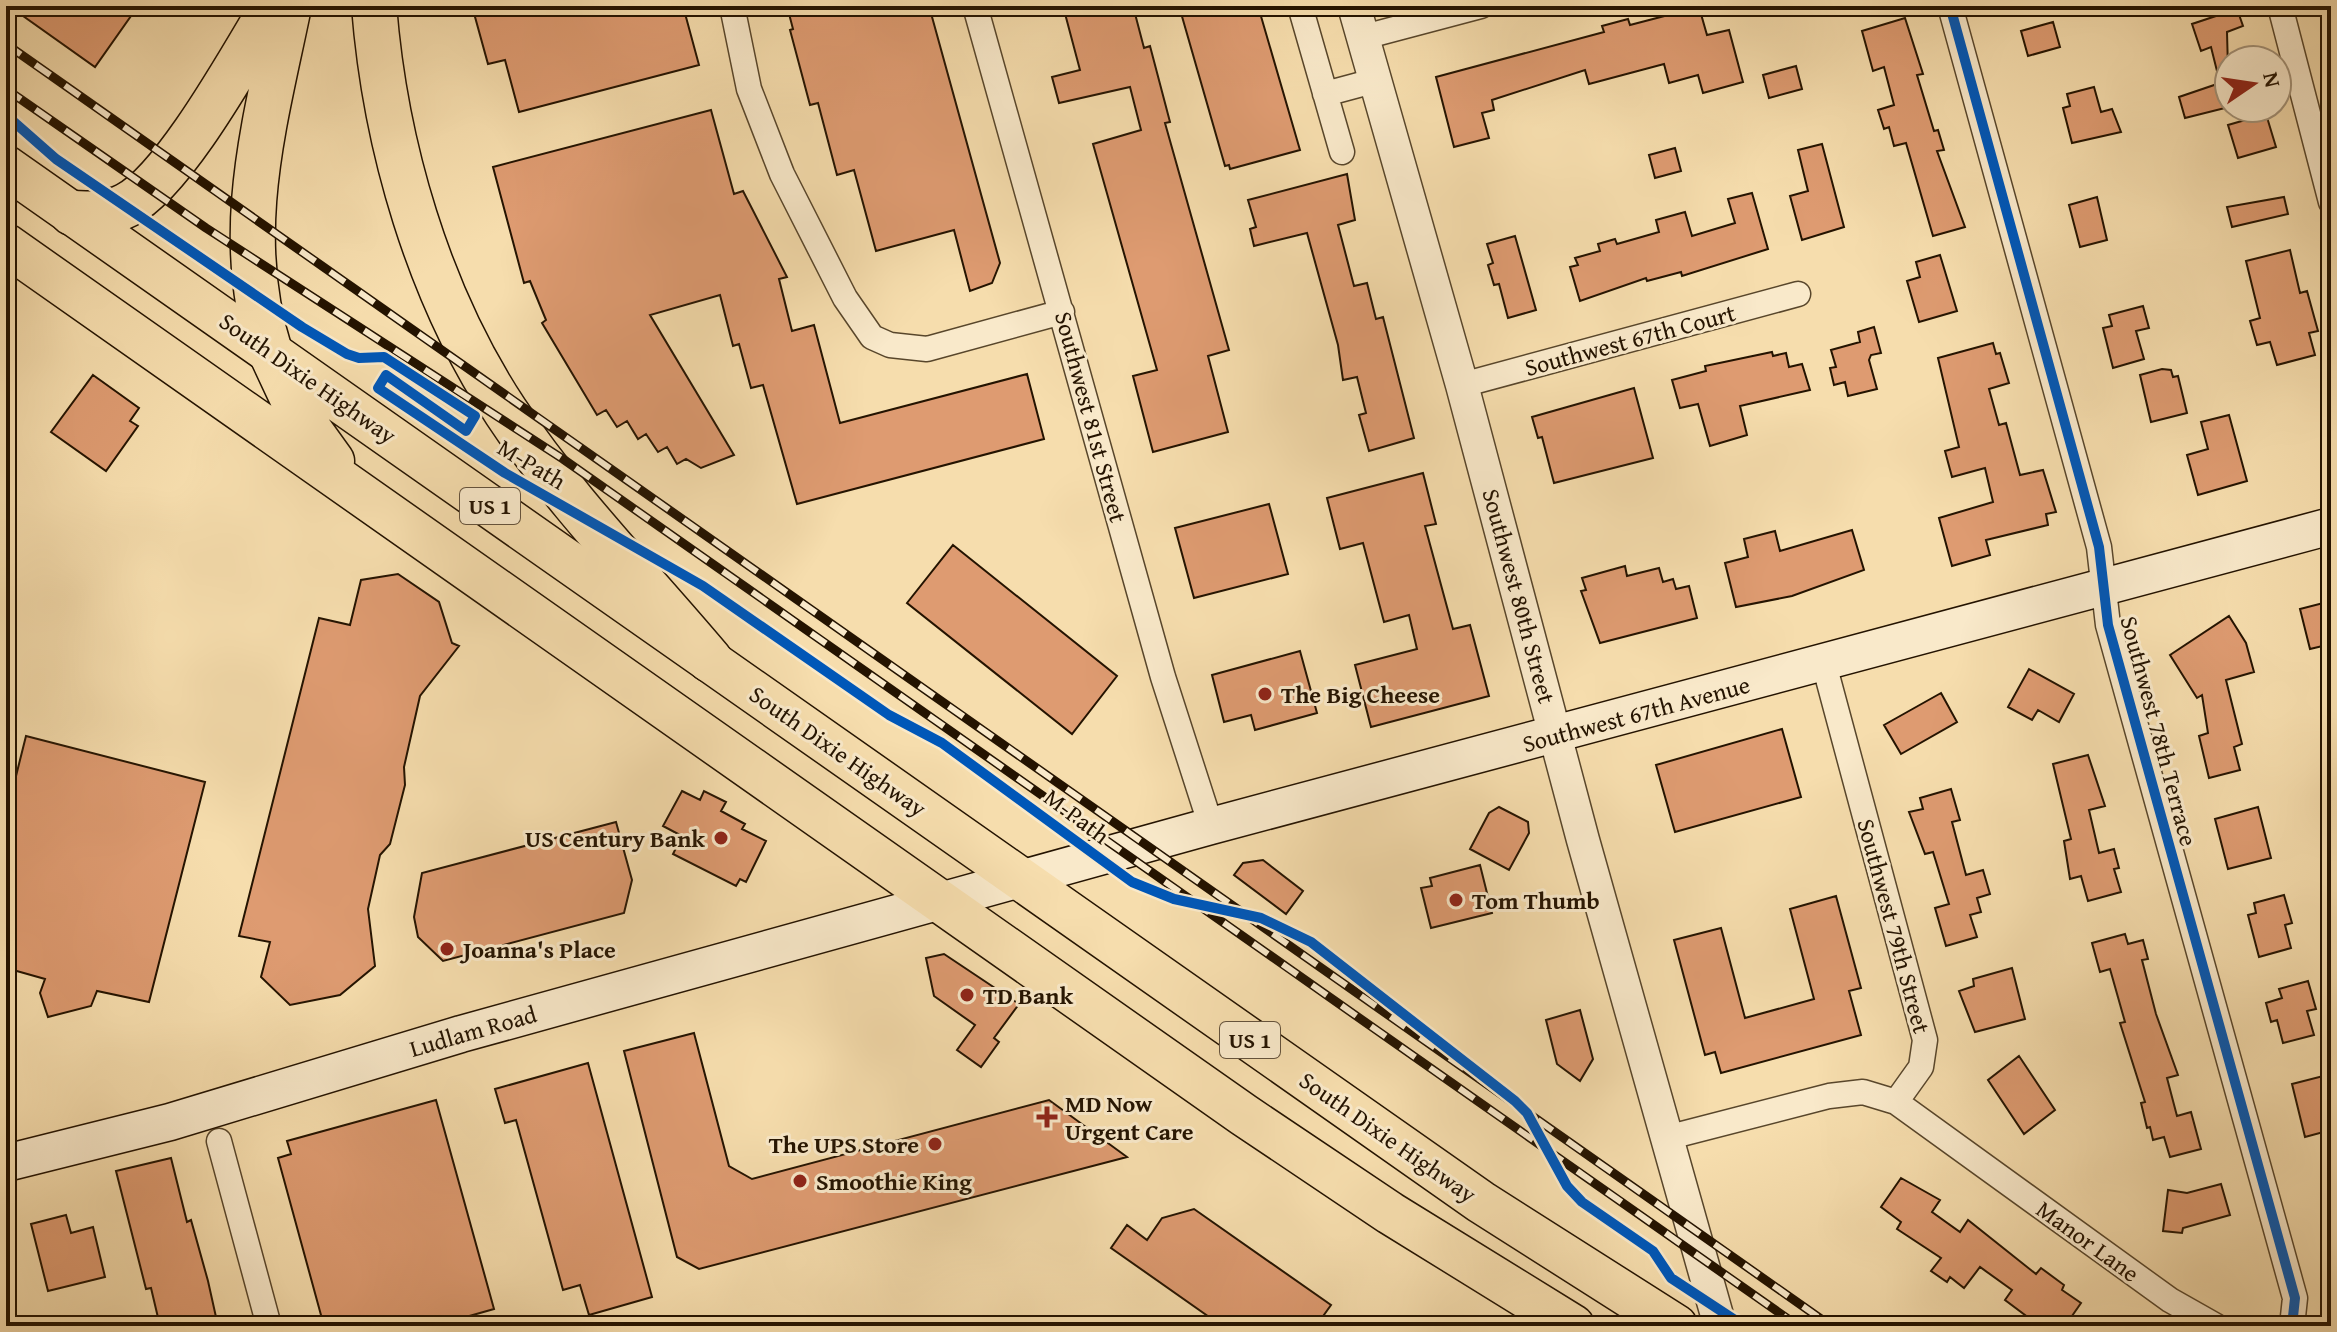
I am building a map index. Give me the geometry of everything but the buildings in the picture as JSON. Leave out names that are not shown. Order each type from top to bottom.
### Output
[{"type":"highway","points":[[72,213],[115,211],[138,198],[155,182],[210,108],[273,6]]},
{"type":"highway","points":[[289,6],[259,145],[251,208],[257,294],[270,352],[297,411],[358,492]]},
{"type":"highway","points":[[374,6],[388,109],[416,216],[446,296],[476,359],[505,411],[551,473],[710,660]]},
{"type":"highway","name":"South Dixie Highway","points":[[6,167],[1481,1202],[1676,1326]]},
{"type":"highway","name":"US 1","points":[[6,245],[1376,1204],[1573,1326]]},
{"type":"main road","name":"Southwest 67th Avenue","points":[[940,901],[2331,526]]},
{"type":"main road","name":"Ludlam Road","points":[[6,1163],[170,1122],[422,1045],[940,901]]},
{"type":"street","points":[[732,6],[749,89],[782,174],[845,298],[872,337],[890,345],[927,349],[1062,312]]},
{"type":"street","name":"Southwest 81st Street","points":[[975,6],[1160,666],[1211,826]]},
{"type":"street","points":[[1300,6],[1342,152]]},
{"type":"street","name":"Southwest 80th Street","points":[[1354,6],[1462,385],[1720,1326]]},
{"type":"street","points":[[1364,37],[1481,6]]},
{"type":"street","name":"Southwest 78th Terrace","points":[[1950,6],[2096,533],[2108,625],[2295,1298],[2292,1326]]},
{"type":"street","points":[[2280,6],[2331,202]]},
{"type":"street","points":[[1325,94],[1377,80]]},
{"type":"street","name":"Southwest 67th Court","points":[[1462,385],[1798,294]]},
{"type":"street","name":"Southwest 79th Street","points":[[1824,664],[1925,1040],[1921,1067],[1896,1102]]},
{"type":"street","points":[[1666,1138],[1847,1092],[1872,1094],[1896,1102]]},
{"type":"street","name":"Manor Lane","points":[[1896,1102],[2170,1300],[2216,1326]]},
{"type":"street","points":[[219,1141],[269,1326]]},
{"type":"railway","points":[[6,44],[1831,1326]]},
{"type":"railway","points":[[6,89],[206,228],[563,459],[1798,1326]]},
{"type":"cycle path","points":[[1950,6],[2099,547],[2108,625],[2295,1298],[2292,1326]]},
{"type":"cycle path","name":"M-Path","points":[[6,115],[56,159],[302,327],[347,354],[359,358],[384,357],[475,416],[466,431],[386,375],[378,388],[505,473],[703,586],[889,715],[942,743],[1132,882],[1174,899],[1261,918],[1311,942],[1515,1101],[1527,1113],[1567,1186],[1582,1202],[1653,1251],[1671,1278],[1744,1326]]},
{"type":"place","name":"The Big Cheese","points":[[1265,694]]},
{"type":"place","name":"US Century Bank","points":[[721,838]]},
{"type":"place","name":"Tom Thumb","points":[[1456,900]]},
{"type":"place","name":"Joanna's Place","points":[[447,949]]},
{"type":"place","name":"TD Bank","points":[[967,995]]},
{"type":"place","name":"MD Now Urgent Care","points":[[1047,1117]]},
{"type":"place","name":"The UPS Store","points":[[935,1144]]},
{"type":"place","name":"Smoothie King","points":[[800,1181]]}]
